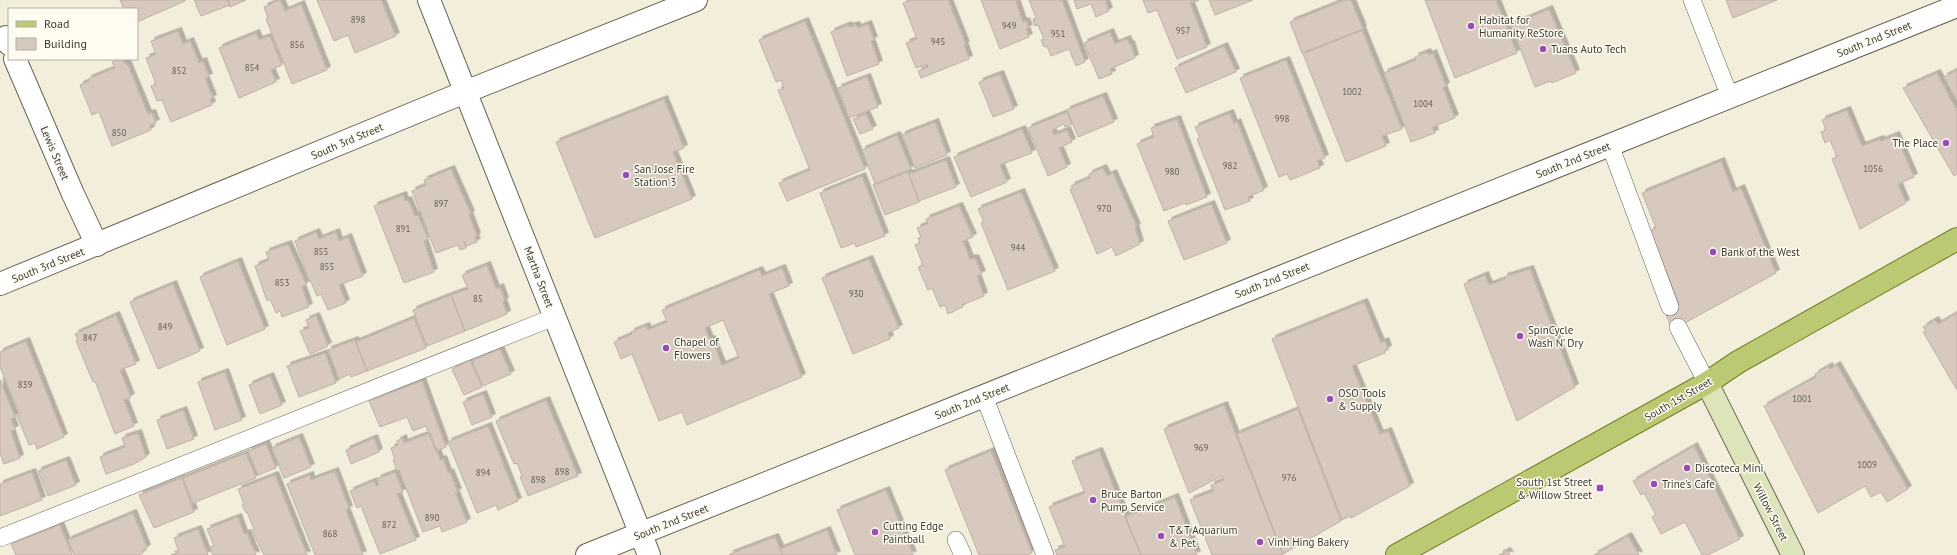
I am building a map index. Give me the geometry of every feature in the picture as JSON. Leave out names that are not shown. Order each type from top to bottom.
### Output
[{"type":"main road","name":"South 1st Street","points":[[1397,555],[1707,383],[1739,362],[1957,239]]},
{"type":"main road","name":"Willow Street","points":[[1707,383],[1793,555]]},
{"type":"street","name":"Martha Street","points":[[429,0],[649,555]]},
{"type":"street","name":"South 3rd Street","points":[[0,284],[465,92],[696,0]]},
{"type":"street","name":"South 2nd Street","points":[[587,555],[1957,6]]},
{"type":"street","name":"Lewis Street","points":[[15,60],[73,194],[97,245]]},
{"type":"lane","points":[[1692,0],[1730,97]]},
{"type":"lane","points":[[1610,145],[1670,307]]},
{"type":"lane","points":[[0,538],[554,317]]},
{"type":"lane","points":[[1678,327],[1707,383]]},
{"type":"lane","points":[[984,396],[1045,555]]},
{"type":"building","points":[[120,0],[185,0],[138,22],[138,8],[124,8]]},
{"type":"building","points":[[194,0],[228,0],[230,5],[201,16]]},
{"type":"building","points":[[228,0],[246,0],[230,7]]},
{"type":"building","points":[[280,0],[285,11],[301,4],[327,70],[292,84],[266,19],[268,18],[264,7]]},
{"type":"building","points":[[317,0],[381,0],[396,36],[355,53],[348,35],[334,41]]},
{"type":"building","points":[[911,0],[948,0],[966,45],[964,45],[969,59],[921,78],[918,71],[928,67],[927,64],[916,68],[906,43],[917,39],[903,3]]},
{"type":"building","points":[[981,0],[1018,0],[1016,2],[1023,22],[1026,21],[1029,28],[1026,29],[1029,37],[1000,49]]},
{"type":"building","points":[[1029,0],[1062,0],[1085,62],[1076,66],[1069,49],[1051,56],[1047,46],[1044,47],[1041,40],[1044,39],[1038,25],[1035,26],[1033,19],[1036,18]]},
{"type":"building","points":[[1074,0],[1105,0],[1109,11],[1096,17],[1091,4],[1077,9]]},
{"type":"building","points":[[1143,0],[1199,0],[1190,3],[1207,47],[1177,59],[1157,10],[1148,13]]},
{"type":"building","points":[[1209,0],[1253,0],[1215,15]]},
{"type":"building","points":[[1345,0],[1351,0],[1363,29],[1302,53],[1290,22]]},
{"type":"building","name":"Habitat for Humanity ReStore","points":[[1425,0],[1496,0],[1517,53],[1455,78]]},
{"type":"building","points":[[1726,0],[1777,0],[1733,18]]},
{"type":"building","name":"Tuans Auto Tech","points":[[1549,9],[1576,73],[1552,83],[1551,81],[1535,87],[1511,25]]},
{"type":"building","points":[[805,21],[865,169],[787,201],[779,183],[810,170],[778,90],[784,88],[781,80],[776,82],[759,40]]},
{"type":"building","points":[[868,24],[874,40],[871,41],[879,64],[847,76],[831,32],[848,25],[849,27],[856,25],[858,28]]},
{"type":"building","points":[[1362,30],[1402,129],[1382,136],[1386,146],[1346,162],[1303,54]]},
{"type":"building","points":[[178,31],[183,44],[190,41],[199,63],[203,61],[209,77],[205,78],[213,98],[210,99],[212,105],[171,122],[162,100],[157,101],[151,86],[156,84],[146,58],[156,54],[151,41]]},
{"type":"building","points":[[1110,32],[1115,44],[1127,39],[1130,45],[1131,44],[1135,58],[1110,69],[1112,74],[1099,79],[1084,43]]},
{"type":"building","points":[[256,33],[259,40],[270,36],[282,65],[271,70],[276,82],[239,98],[219,48]]},
{"type":"building","points":[[1224,46],[1236,72],[1186,93],[1175,68]]},
{"type":"building","points":[[1427,52],[1429,55],[1433,53],[1446,86],[1443,88],[1455,118],[1433,127],[1435,133],[1411,142],[1384,73],[1416,60],[1415,57]]},
{"type":"building","points":[[123,60],[125,64],[127,63],[148,114],[152,113],[156,123],[150,125],[151,130],[112,146],[99,112],[92,115],[80,85],[89,81],[88,79],[115,68],[112,62]]},
{"type":"building","points":[[1286,60],[1325,158],[1317,161],[1320,168],[1290,180],[1287,174],[1279,177],[1240,78]]},
{"type":"building","points":[[1957,70],[1957,101],[1944,77]]},
{"type":"building","name":"The Place","points":[[1937,73],[1957,111],[1957,174],[1954,176],[1903,88]]},
{"type":"building","points":[[1000,74],[1014,109],[993,117],[979,82]]},
{"type":"building","points":[[867,77],[878,107],[849,118],[838,88]]},
{"type":"building","points":[[1103,96],[1114,122],[1078,137],[1067,110]]},
{"type":"building","name":"San Jose Fire Station 3","points":[[664,99],[684,148],[673,152],[692,199],[595,238],[556,142]]},
{"type":"building","points":[[1847,110],[1862,146],[1896,135],[1914,177],[1898,184],[1906,203],[1860,229],[1832,159],[1837,157],[1830,140],[1825,143],[1821,132],[1826,130],[1822,120]]},
{"type":"building","points":[[1067,112],[1072,124],[1065,127],[1064,124],[1052,130],[1054,135],[1067,130],[1072,142],[1059,148],[1067,167],[1048,176],[1028,128]]},
{"type":"building","points":[[1230,113],[1234,124],[1237,122],[1264,190],[1248,197],[1250,201],[1225,210],[1197,139],[1200,138],[1195,127]]},
{"type":"building","points":[[866,114],[873,129],[860,134],[853,119]]},
{"type":"building","points":[[1177,119],[1207,197],[1164,211],[1137,144],[1154,137],[1151,128]]},
{"type":"building","points":[[935,122],[947,155],[915,168],[902,135]]},
{"type":"building","points":[[1022,129],[1032,153],[1000,165],[1007,182],[971,197],[954,157]]},
{"type":"building","points":[[897,135],[911,169],[875,184],[862,150]]},
{"type":"building","points":[[946,160],[956,187],[919,201],[909,174]]},
{"type":"building","name":"Bank of the West","points":[[1721,161],[1733,192],[1741,188],[1776,273],[1672,330],[1664,309],[1679,303],[1650,231],[1656,228],[1642,193]]},
{"type":"building","points":[[1103,168],[1107,176],[1113,173],[1137,227],[1135,228],[1140,244],[1116,256],[1112,247],[1097,254],[1070,189],[1073,189],[1071,186],[1090,178],[1089,174]]},
{"type":"building","points":[[451,169],[471,214],[469,215],[477,236],[475,237],[477,242],[466,246],[464,241],[466,248],[460,250],[458,245],[436,253],[412,191],[426,185],[424,180]]},
{"type":"building","points":[[908,172],[919,202],[885,215],[873,185]]},
{"type":"building","points":[[862,176],[885,236],[856,247],[855,243],[841,248],[820,193]]},
{"type":"building","points":[[1021,192],[1055,271],[1008,290],[981,223],[984,222],[978,209]]},
{"type":"building","points":[[403,195],[405,201],[408,200],[415,216],[418,215],[428,239],[424,241],[434,272],[404,283],[374,206]]},
{"type":"building","points":[[1211,204],[1227,243],[1184,260],[1168,221]]},
{"type":"building","points":[[959,206],[973,237],[963,241],[970,259],[975,258],[982,274],[977,276],[984,296],[962,305],[963,307],[948,314],[945,305],[940,307],[932,288],[928,290],[918,267],[923,265],[915,245],[920,243],[918,238],[921,237],[917,228],[928,224],[926,219]]},
{"type":"building","points":[[316,232],[319,239],[336,232],[339,241],[348,237],[363,276],[339,285],[346,303],[328,310],[321,294],[317,296],[310,282],[295,241]]},
{"type":"building","points":[[288,244],[306,284],[302,287],[309,307],[282,317],[280,311],[276,313],[270,299],[267,301],[255,266],[269,260],[266,252]]},
{"type":"building","points":[[869,259],[899,328],[888,333],[890,339],[853,354],[822,278]]},
{"type":"building","points":[[238,261],[265,329],[227,345],[200,277]]},
{"type":"building","points":[[487,265],[496,289],[500,287],[505,301],[503,302],[507,314],[465,331],[451,295],[468,289],[462,275]]},
{"type":"building","name":"Chapel of Flowers","points":[[782,268],[789,286],[769,294],[802,377],[687,425],[682,412],[659,421],[632,354],[621,359],[614,342],[632,334],[631,332],[646,326],[648,330],[667,322],[662,310],[759,270],[762,276]],"holes":[[[723,320],[739,358],[722,365],[712,339],[710,340],[705,328]]]},
{"type":"building","name":"SpinCycle Wash N’ Dry","points":[[1530,269],[1575,387],[1517,421],[1464,284],[1485,275],[1489,285],[1505,279],[1504,277]]},
{"type":"building","points":[[173,284],[200,351],[158,369],[130,302]]},
{"type":"building","points":[[451,295],[465,331],[427,346],[413,310]]},
{"type":"building","name":"OSO Tools & Supply","points":[[1364,302],[1381,343],[1385,341],[1388,349],[1384,351],[1385,353],[1352,366],[1380,434],[1388,431],[1410,486],[1351,518],[1350,516],[1342,520],[1272,339]]},
{"type":"building","points":[[1957,313],[1957,390],[1923,332],[1926,331],[1923,327],[1935,320],[1938,324]]},
{"type":"building","points":[[116,315],[136,364],[120,370],[131,397],[124,400],[134,426],[115,434],[95,381],[93,382],[76,341],[78,340],[75,334]]},
{"type":"building","points":[[316,316],[328,346],[310,354],[300,331],[309,328],[306,320]]},
{"type":"building","points":[[414,318],[426,348],[367,371],[356,342]]},
{"type":"building","points":[[355,340],[367,371],[351,377],[350,374],[339,379],[328,350]]},
{"type":"building","points":[[26,341],[64,437],[37,449],[35,443],[29,445],[17,416],[20,415],[0,367],[0,352]]},
{"type":"building","points":[[500,349],[511,374],[483,386],[472,361]]},
{"type":"building","points":[[325,353],[336,383],[299,397],[287,366]]},
{"type":"building","points":[[470,360],[482,387],[464,395],[452,369]]},
{"type":"building","points":[[1837,365],[1908,489],[1887,502],[1881,492],[1871,497],[1865,486],[1818,513],[1764,406],[1816,377],[1815,374],[1829,366],[1830,369]]},
{"type":"building","points":[[225,372],[242,420],[215,430],[198,382]]},
{"type":"building","points":[[270,376],[282,405],[260,414],[249,385]]},
{"type":"building","points":[[0,380],[15,417],[11,419],[15,429],[11,431],[20,458],[4,464],[0,453]]},
{"type":"building","points":[[422,381],[446,447],[436,451],[426,426],[413,431],[407,417],[380,427],[369,401]]},
{"type":"building","points":[[483,394],[492,417],[472,425],[463,402]]},
{"type":"building","points":[[546,400],[578,476],[528,496],[520,477],[522,476],[517,463],[514,464],[496,421]]},
{"type":"building","points":[[1224,405],[1283,555],[1212,555],[1190,500],[1213,491],[1211,485],[1224,480],[1222,476],[1189,493],[1164,429]]},
{"type":"building","points":[[1298,409],[1341,521],[1283,554],[1237,434]]},
{"type":"building","points":[[183,410],[194,439],[167,449],[157,420]]},
{"type":"building","points":[[488,426],[518,501],[498,510],[496,505],[477,513],[448,442]]},
{"type":"building","points":[[138,433],[146,457],[134,464],[106,474],[100,457],[125,447],[122,438]]},
{"type":"building","points":[[430,433],[440,460],[443,459],[448,473],[450,472],[458,492],[455,492],[467,522],[442,532],[440,526],[423,532],[399,470],[397,471],[391,448],[398,445],[397,441],[403,438],[404,443]]},
{"type":"building","points":[[299,437],[311,467],[284,478],[272,448]]},
{"type":"building","points":[[374,438],[379,452],[351,464],[346,450]]},
{"type":"building","points":[[266,444],[276,468],[258,475],[248,451]]},
{"type":"building","points":[[1694,446],[1740,539],[1708,555],[1702,555],[1685,522],[1661,534],[1652,517],[1656,515],[1644,493],[1641,495],[1633,481]]},
{"type":"building","points":[[991,451],[1032,553],[1027,555],[979,555],[945,470]]},
{"type":"building","name":"Bruce Barton Pump Service","points":[[1099,451],[1141,555],[1057,555],[1055,550],[1065,547],[1049,507],[1085,493],[1072,461]]},
{"type":"building","points":[[246,453],[256,478],[193,503],[183,478]]},
{"type":"building","points":[[66,460],[76,485],[48,496],[38,471]]},
{"type":"building","points":[[335,471],[349,509],[346,510],[363,555],[315,555],[287,484],[310,475],[311,480]]},
{"type":"building","points":[[32,472],[42,500],[0,516],[0,484]]},
{"type":"building","points":[[395,472],[403,492],[397,494],[416,540],[380,554],[361,506],[357,508],[350,491],[374,481],[376,486],[379,485],[377,479]]},
{"type":"building","points":[[275,475],[307,555],[264,555],[252,530],[254,529],[247,512],[246,513],[242,505],[244,504],[238,489]]},
{"type":"building","points":[[182,478],[194,512],[154,528],[139,495]]},
{"type":"building","name":"Cutting Edge Paintball","points":[[886,490],[913,555],[855,555],[837,510]]},
{"type":"building","name":"T&T Aquarium & Pet","points":[[1175,497],[1197,555],[1141,555],[1125,517]]},
{"type":"building","points":[[133,513],[147,548],[142,551],[143,553],[139,555],[74,555],[68,540]]},
{"type":"building","points":[[238,517],[244,534],[247,533],[256,555],[213,555],[210,547],[214,546],[207,529]]},
{"type":"building","points":[[60,525],[72,555],[16,555],[11,544]]},
{"type":"building","points":[[198,529],[208,555],[171,555],[179,552],[174,538]]},
{"type":"building","points":[[827,530],[837,555],[783,555],[780,549]]},
{"type":"building","points":[[1628,536],[1639,555],[1594,555]]},
{"type":"building","points":[[775,537],[783,555],[730,555],[730,554]]},
{"type":"building","points":[[1507,551],[1510,555],[1499,555]]},
{"type":"place","name":"Habitat for Humanity ReStore","points":[[1471,26]]},
{"type":"place","name":"Tuans Auto Tech","points":[[1543,49]]},
{"type":"place","name":"The Place","points":[[1946,143]]},
{"type":"place","name":"San Jose Fire Station 3","points":[[626,175]]},
{"type":"place","name":"Bank of the West","points":[[1713,252]]},
{"type":"place","name":"SpinCycle Wash N’ Dry","points":[[1520,336]]},
{"type":"place","name":"Chapel of Flowers","points":[[666,348]]},
{"type":"place","name":"OSO Tools & Supply","points":[[1330,399]]},
{"type":"place","name":"Discoteca Mini","points":[[1687,468]]},
{"type":"place","name":"Trine's Cafe","points":[[1654,484]]},
{"type":"place","name":"South 1st Street & Willow Street","points":[[1600,488]]},
{"type":"place","name":"Bruce Barton Pump Service","points":[[1093,500]]},
{"type":"place","name":"Cutting Edge Paintball","points":[[875,532]]},
{"type":"place","name":"T&T Aquarium & Pet","points":[[1161,536]]},
{"type":"place","name":"Vinh Hing Bakery","points":[[1260,542]]}]
